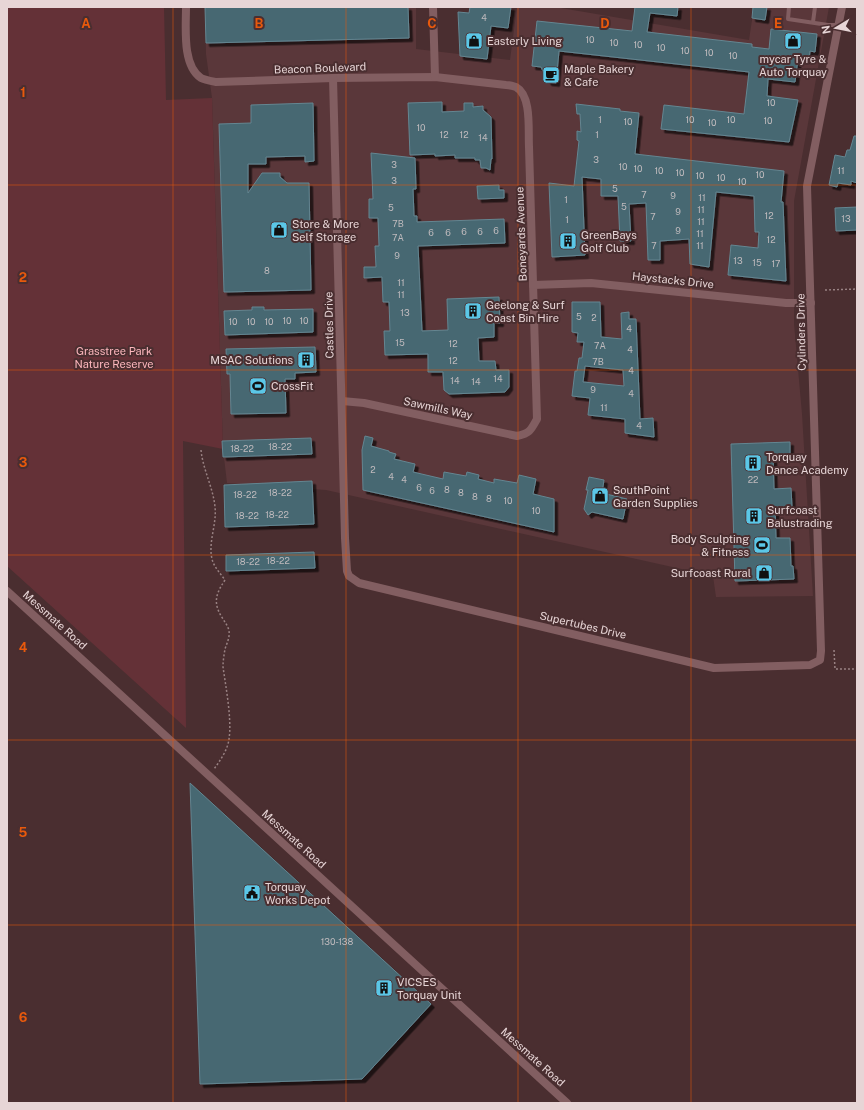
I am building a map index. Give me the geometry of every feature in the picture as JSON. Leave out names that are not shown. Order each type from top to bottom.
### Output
[{"type":"street","name":"Beacon Boulevard","points":[[186,7],[188,59],[193,71],[202,79],[216,82],[333,78],[435,77],[491,82],[516,87]]},
{"type":"street","points":[[433,7],[435,77]]},
{"type":"street","name":"Cylinders Drive","points":[[820,660],[821,651],[807,186],[842,7]]},
{"type":"street","name":"Castles Drive","points":[[333,78],[345,538],[348,571]]},
{"type":"street","name":"Boneyards Avenue","points":[[516,87],[526,97],[528,108],[537,419],[530,432]]},
{"type":"street","name":"Haystacks Drive","points":[[533,285],[591,283],[786,303],[811,303]]},
{"type":"street","name":"Sawmills Way","points":[[342,402],[364,403],[517,436],[530,432]]},
{"type":"street","name":"Supertubes Drive","points":[[348,571],[349,576],[358,583],[714,668],[810,665],[820,660]]},
{"type":"street","name":"Messmate Road","points":[[7,591],[567,1103]]},
{"type":"lane","points":[[789,7],[788,19],[838,25]]},
{"type":"lane","points":[[812,7],[815,7],[813,22]]},
{"type":"path","points":[[825,290],[857,289]]},
{"type":"path","points":[[201,450],[202,464],[215,507],[211,551],[212,559],[225,580],[218,591],[216,598],[217,606],[229,632],[224,654],[223,667],[230,729],[229,740],[216,767],[209,775]]},
{"type":"path","points":[[834,650],[835,669],[857,669]]},
{"type":"shaded area","points":[[205,7],[416,7],[416,49],[510,60],[517,7],[555,7],[749,40],[754,7],[829,7],[794,201],[794,324],[802,414],[813,596],[716,597],[713,576],[326,490],[227,483],[223,449],[212,98],[206,54]]},
{"type":"green space","name":"Grasstree Park Nature Reserve","points":[[7,7],[164,7],[166,100],[212,98],[223,449],[183,441],[186,728],[7,566]]},
{"type":"building","points":[[205,7],[408,7],[409,38],[206,43]]},
{"type":"building","points":[[470,7],[511,7],[508,28],[491,26],[487,59],[460,56],[458,12],[469,13]]},
{"type":"building","points":[[635,7],[678,7],[677,16],[650,13],[647,32],[752,44],[752,47],[769,49],[771,29],[817,34],[815,52],[810,51],[809,60],[798,59],[795,82],[768,79],[767,96],[798,100],[789,142],[661,129],[664,105],[744,114],[749,72],[559,51],[556,83],[548,82],[541,67],[532,66],[537,21],[632,31]]},
{"type":"building","points":[[753,7],[767,7],[765,20],[752,18]]},
{"type":"building","points":[[442,102],[442,112],[464,111],[464,103],[473,103],[473,107],[483,106],[483,110],[491,117],[492,159],[490,170],[481,168],[480,160],[475,160],[475,158],[455,158],[455,155],[435,156],[435,154],[410,155],[408,103]]},
{"type":"building","points":[[313,103],[314,161],[305,162],[305,156],[266,157],[266,164],[248,164],[248,193],[262,173],[280,173],[280,177],[287,183],[309,183],[311,290],[224,292],[219,124],[251,123],[251,105]]},
{"type":"building","points":[[576,104],[620,109],[620,111],[639,113],[635,154],[784,171],[781,202],[783,202],[786,281],[728,275],[731,245],[758,248],[759,232],[755,232],[754,196],[716,192],[709,267],[690,264],[689,239],[660,241],[660,260],[648,260],[646,203],[629,204],[631,241],[620,241],[618,196],[601,196],[601,179],[582,177],[585,255],[552,257],[549,183],[574,186],[579,141],[577,140],[577,131],[581,132],[580,114],[577,114]]},
{"type":"building","points":[[854,136],[857,136],[857,183],[851,181],[851,185],[838,183],[837,187],[829,185],[835,155],[845,157],[847,150],[850,150]]},
{"type":"building","points":[[371,153],[415,158],[416,189],[413,189],[414,216],[417,216],[417,222],[504,219],[505,243],[418,246],[422,331],[448,330],[447,299],[499,297],[500,323],[494,323],[494,337],[478,338],[479,361],[495,361],[496,370],[509,370],[509,387],[505,392],[449,394],[444,390],[443,372],[428,372],[428,354],[385,355],[384,331],[390,331],[389,302],[383,302],[382,277],[364,278],[364,267],[376,267],[375,246],[379,246],[378,218],[369,218],[369,199],[373,199]]},
{"type":"building","points":[[499,185],[499,190],[504,190],[504,198],[478,199],[477,186]]},
{"type":"building","points":[[857,207],[857,230],[836,231],[835,208]]},
{"type":"building","points":[[572,302],[600,302],[601,337],[622,339],[621,313],[629,312],[629,319],[636,319],[640,419],[653,418],[654,437],[625,433],[625,419],[588,415],[590,398],[572,396],[575,371],[577,371],[579,358],[582,358],[584,342],[577,342],[578,333],[572,332]],"holes":[[[585,366],[623,370],[624,386],[583,382]]]},
{"type":"building","points":[[252,307],[264,307],[264,310],[313,309],[313,332],[225,335],[224,311],[252,310]]},
{"type":"building","points":[[315,347],[316,372],[295,373],[295,379],[285,379],[286,413],[231,414],[230,374],[227,374],[226,349]]},
{"type":"building","points":[[365,436],[373,438],[371,446],[396,454],[394,459],[415,464],[413,472],[443,479],[444,472],[466,476],[467,472],[479,475],[478,479],[494,483],[494,479],[517,483],[519,475],[536,479],[533,494],[554,499],[554,532],[363,490],[362,450]]},
{"type":"building","points":[[311,438],[312,454],[223,457],[222,441]]},
{"type":"building","points":[[790,442],[790,454],[773,455],[774,489],[791,488],[792,507],[775,507],[776,538],[790,538],[791,566],[793,566],[794,579],[735,581],[731,444]]},
{"type":"building","name":"SouthPoint Garden Supplies","points":[[589,477],[604,480],[602,493],[627,499],[623,519],[592,512],[588,515],[584,509]]},
{"type":"building","points":[[312,481],[314,524],[225,527],[224,485]]},
{"type":"building","points":[[314,552],[315,568],[226,571],[226,555]]},
{"type":"building","name":"Torquay Works Depot","points":[[190,783],[431,1004],[362,1079],[200,1084]]},
{"type":"place","name":"Easterly Living","points":[[474,41]]},
{"type":"place","name":"mycar Tyre & Auto Torquay","points":[[793,41]]},
{"type":"place","name":"Maple Bakery & Cafe","points":[[551,75]]},
{"type":"place","name":"Store & More Self Storage","points":[[279,230]]},
{"type":"place","name":"GreenBays Golf Club","points":[[568,241]]},
{"type":"place","name":"Geelong & Surf Coast Bin Hire","points":[[473,311]]},
{"type":"place","name":"MSAC Solutions","points":[[306,360]]},
{"type":"place","name":"CrossFit","points":[[258,386]]},
{"type":"place","name":"Torquay Dance Academy","points":[[753,463]]},
{"type":"place","name":"SouthPoint Garden Supplies","points":[[600,496]]},
{"type":"place","name":"Surfcoast Balustrading","points":[[754,516]]},
{"type":"place","name":"Body Sculpting & Fitness","points":[[762,545]]},
{"type":"place","name":"Surfcoast Rural","points":[[764,573]]},
{"type":"place","name":"Torquay Works Depot","points":[[252,893]]},
{"type":"place","name":"VICSES Torquay Unit","points":[[384,988]]}]
